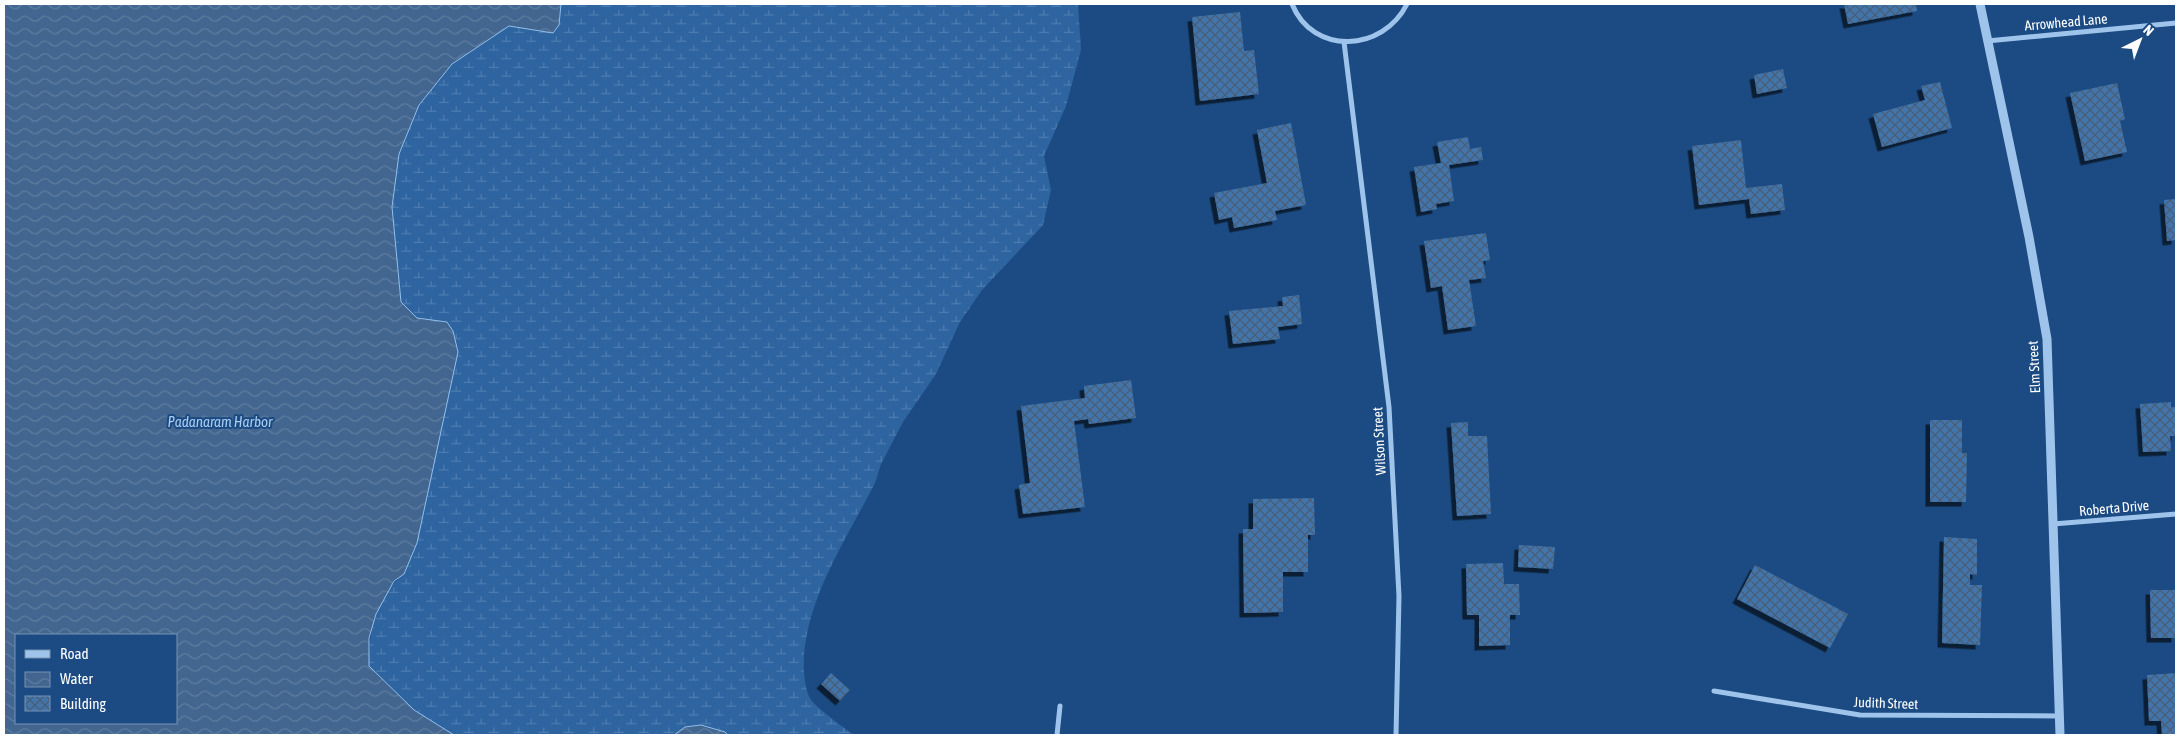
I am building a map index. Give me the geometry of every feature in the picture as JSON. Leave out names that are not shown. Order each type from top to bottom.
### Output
[{"type":"street","points":[[1292,4],[1307,26],[1325,37],[1344,42],[1366,40],[1385,31],[1401,16],[1407,4]]},
{"type":"street","name":"Elm Street","points":[[1980,4],[2029,237],[2047,339],[2060,735]]},
{"type":"street","name":"Arrowhead Lane","points":[[1987,40],[2176,23]]},
{"type":"street","name":"Wilson Street","points":[[1344,42],[1389,407],[1399,596],[1396,735]]},
{"type":"street","name":"Roberta Drive","points":[[2053,524],[2176,514]]},
{"type":"street","name":"Judith Street","points":[[1714,691],[1860,715],[2060,716]]},
{"type":"street","points":[[1057,735],[1060,706]]},
{"type":"green space","points":[[561,4],[1078,4],[1081,50],[1066,106],[1044,156],[1051,190],[1043,225],[982,290],[960,322],[936,374],[903,422],[881,464],[875,483],[827,576],[809,624],[804,674],[808,694],[819,708],[855,735],[728,735],[725,732],[685,727],[674,735],[454,735],[414,710],[369,666],[372,628],[380,604],[394,583],[404,574],[447,322],[417,318],[401,302],[392,207],[399,154],[419,105],[452,64],[509,26],[553,33],[559,25]]},
{"type":"water","name":"Padanaram Harbor","points":[[4,4],[561,4],[559,25],[553,33],[509,26],[452,64],[419,105],[399,154],[392,207],[401,302],[417,318],[447,322],[453,331],[458,352],[417,543],[404,574],[394,581],[376,614],[369,638],[369,666],[414,710],[454,735],[4,735]]},
{"type":"water","points":[[701,725],[725,732],[728,735],[674,735],[685,727]]},
{"type":"building","points":[[1844,4],[1916,4],[1917,11],[1848,24]]},
{"type":"building","points":[[1240,12],[1244,51],[1254,50],[1259,94],[1200,101],[1192,17]]},
{"type":"building","points":[[1783,69],[1787,88],[1757,94],[1754,75]]},
{"type":"building","points":[[1940,82],[1952,128],[1882,147],[1873,114],[1925,100],[1921,86]]},
{"type":"building","points":[[2117,83],[2125,119],[2120,121],[2127,152],[2085,161],[2070,93]]},
{"type":"building","points":[[1291,123],[1306,205],[1275,211],[1277,220],[1234,228],[1232,217],[1219,220],[1214,193],[1267,183],[1257,130]]},
{"type":"building","points":[[1468,137],[1470,149],[1481,147],[1483,160],[1449,165],[1454,201],[1436,204],[1437,209],[1421,212],[1414,167],[1441,163],[1437,142]]},
{"type":"building","points":[[1741,140],[1746,188],[1782,184],[1785,210],[1751,214],[1749,199],[1699,205],[1692,146]]},
{"type":"building","points":[[2176,199],[2176,240],[2167,241],[2164,200]]},
{"type":"building","points":[[1486,233],[1490,260],[1483,261],[1486,278],[1469,280],[1476,326],[1448,330],[1442,286],[1431,288],[1424,241]]},
{"type":"building","points":[[1299,295],[1302,324],[1278,327],[1280,339],[1233,344],[1229,311],[1283,306],[1282,297]]},
{"type":"building","points":[[1131,380],[1136,418],[1089,424],[1088,419],[1074,421],[1085,507],[1023,514],[1019,485],[1030,483],[1021,406],[1085,398],[1084,386]]},
{"type":"building","points":[[2171,402],[2171,407],[2176,407],[2176,436],[2170,436],[2171,451],[2143,452],[2140,404]]},
{"type":"building","points":[[1930,420],[1962,420],[1962,453],[1967,453],[1966,502],[1930,502]]},
{"type":"building","points":[[1468,422],[1468,436],[1487,436],[1491,514],[1457,516],[1451,423]]},
{"type":"building","points":[[1314,498],[1315,535],[1308,535],[1308,572],[1283,572],[1283,612],[1244,613],[1243,529],[1253,529],[1253,499]]},
{"type":"building","points":[[1944,537],[1977,539],[1977,575],[1970,574],[1970,585],[1982,585],[1980,645],[1942,643]]},
{"type":"building","points":[[1519,545],[1555,547],[1553,569],[1518,567]]},
{"type":"building","points":[[1503,563],[1504,584],[1519,584],[1520,615],[1510,615],[1510,645],[1479,646],[1479,615],[1467,615],[1466,564]]},
{"type":"building","points":[[1755,565],[1848,614],[1830,648],[1737,599]]},
{"type":"building","points":[[2150,590],[2176,590],[2176,638],[2151,638]]},
{"type":"building","points":[[831,673],[850,690],[840,701],[821,684]]},
{"type":"building","points":[[2176,673],[2176,735],[2162,735],[2161,721],[2149,721],[2147,675]]}]
